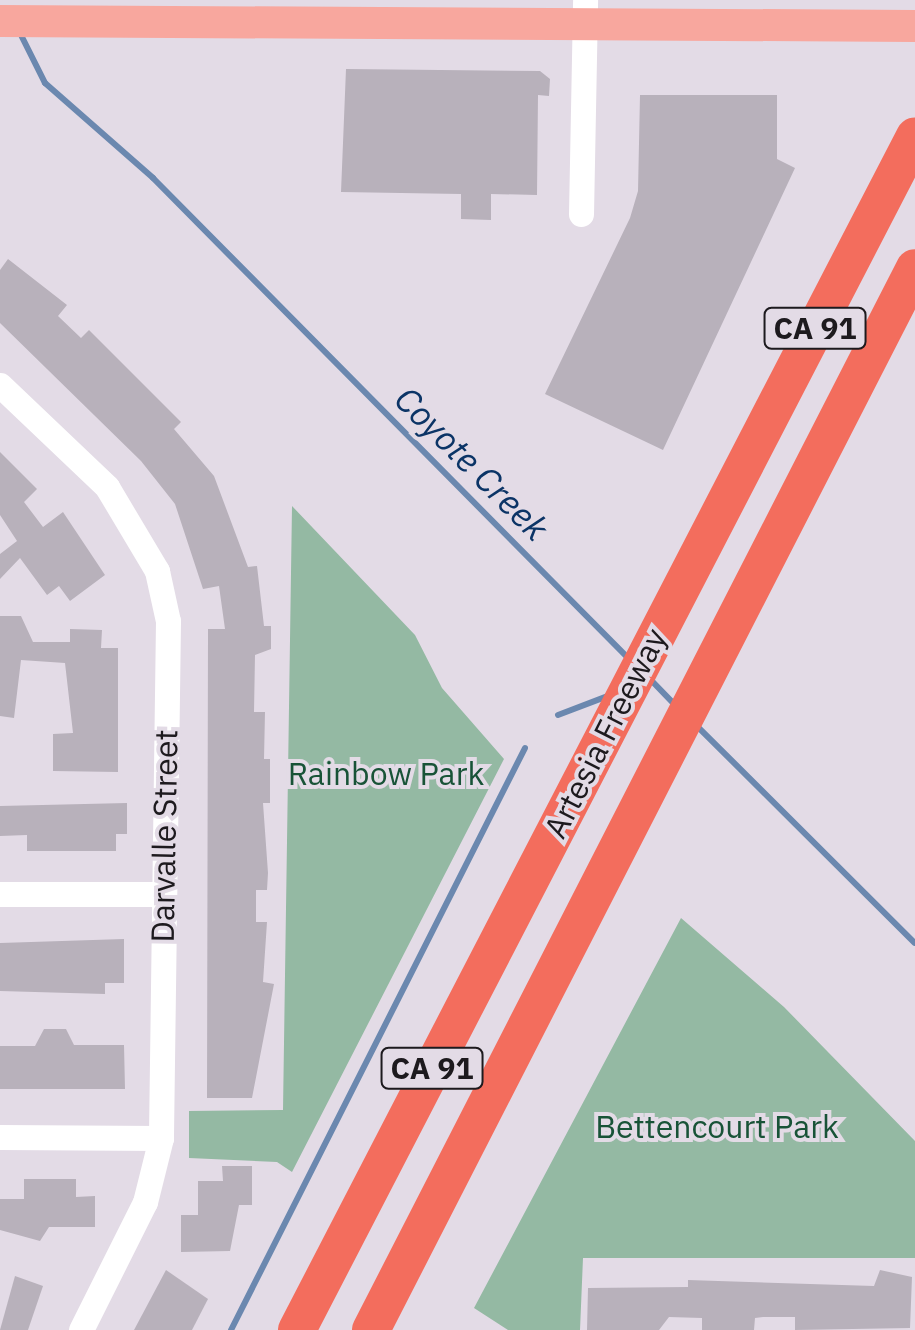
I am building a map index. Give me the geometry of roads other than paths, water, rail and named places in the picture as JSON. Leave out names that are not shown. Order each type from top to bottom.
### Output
[{"type":"highway","name":"Artesia Freeway","points":[[297,1330],[915,136]]},
{"type":"highway","name":"Artesia Freeway","points":[[371,1330],[915,268]]},
{"type":"highway","points":[[352,1330],[388,1258],[417,1239]]},
{"type":"main road","points":[[0,20],[584,13],[915,26]]},
{"type":"street","points":[[581,214],[584,13]]},
{"type":"street","name":"Darvalle Street","points":[[0,385],[107,488],[157,571],[168,621],[161,1138],[144,1202],[81,1330]]},
{"type":"street","points":[[0,894],[162,894]]},
{"type":"street","points":[[0,1137],[161,1138]]},
{"type":"waterway","name":"Coyote Creek","points":[[20,33],[45,83],[153,178],[629,659]]},
{"type":"waterway","name":"Coyote Creek","points":[[649,678],[675,705]]},
{"type":"waterway","points":[[558,715],[608,696]]},
{"type":"waterway","name":"Coyote Creek","points":[[695,724],[915,943]]},
{"type":"waterway","points":[[231,1330],[525,748]]},
{"type":"park label","name":"Rainbow Park","points":[[386,773]]},
{"type":"park label","name":"Bettencourt Park","points":[[717,1126]]}]
